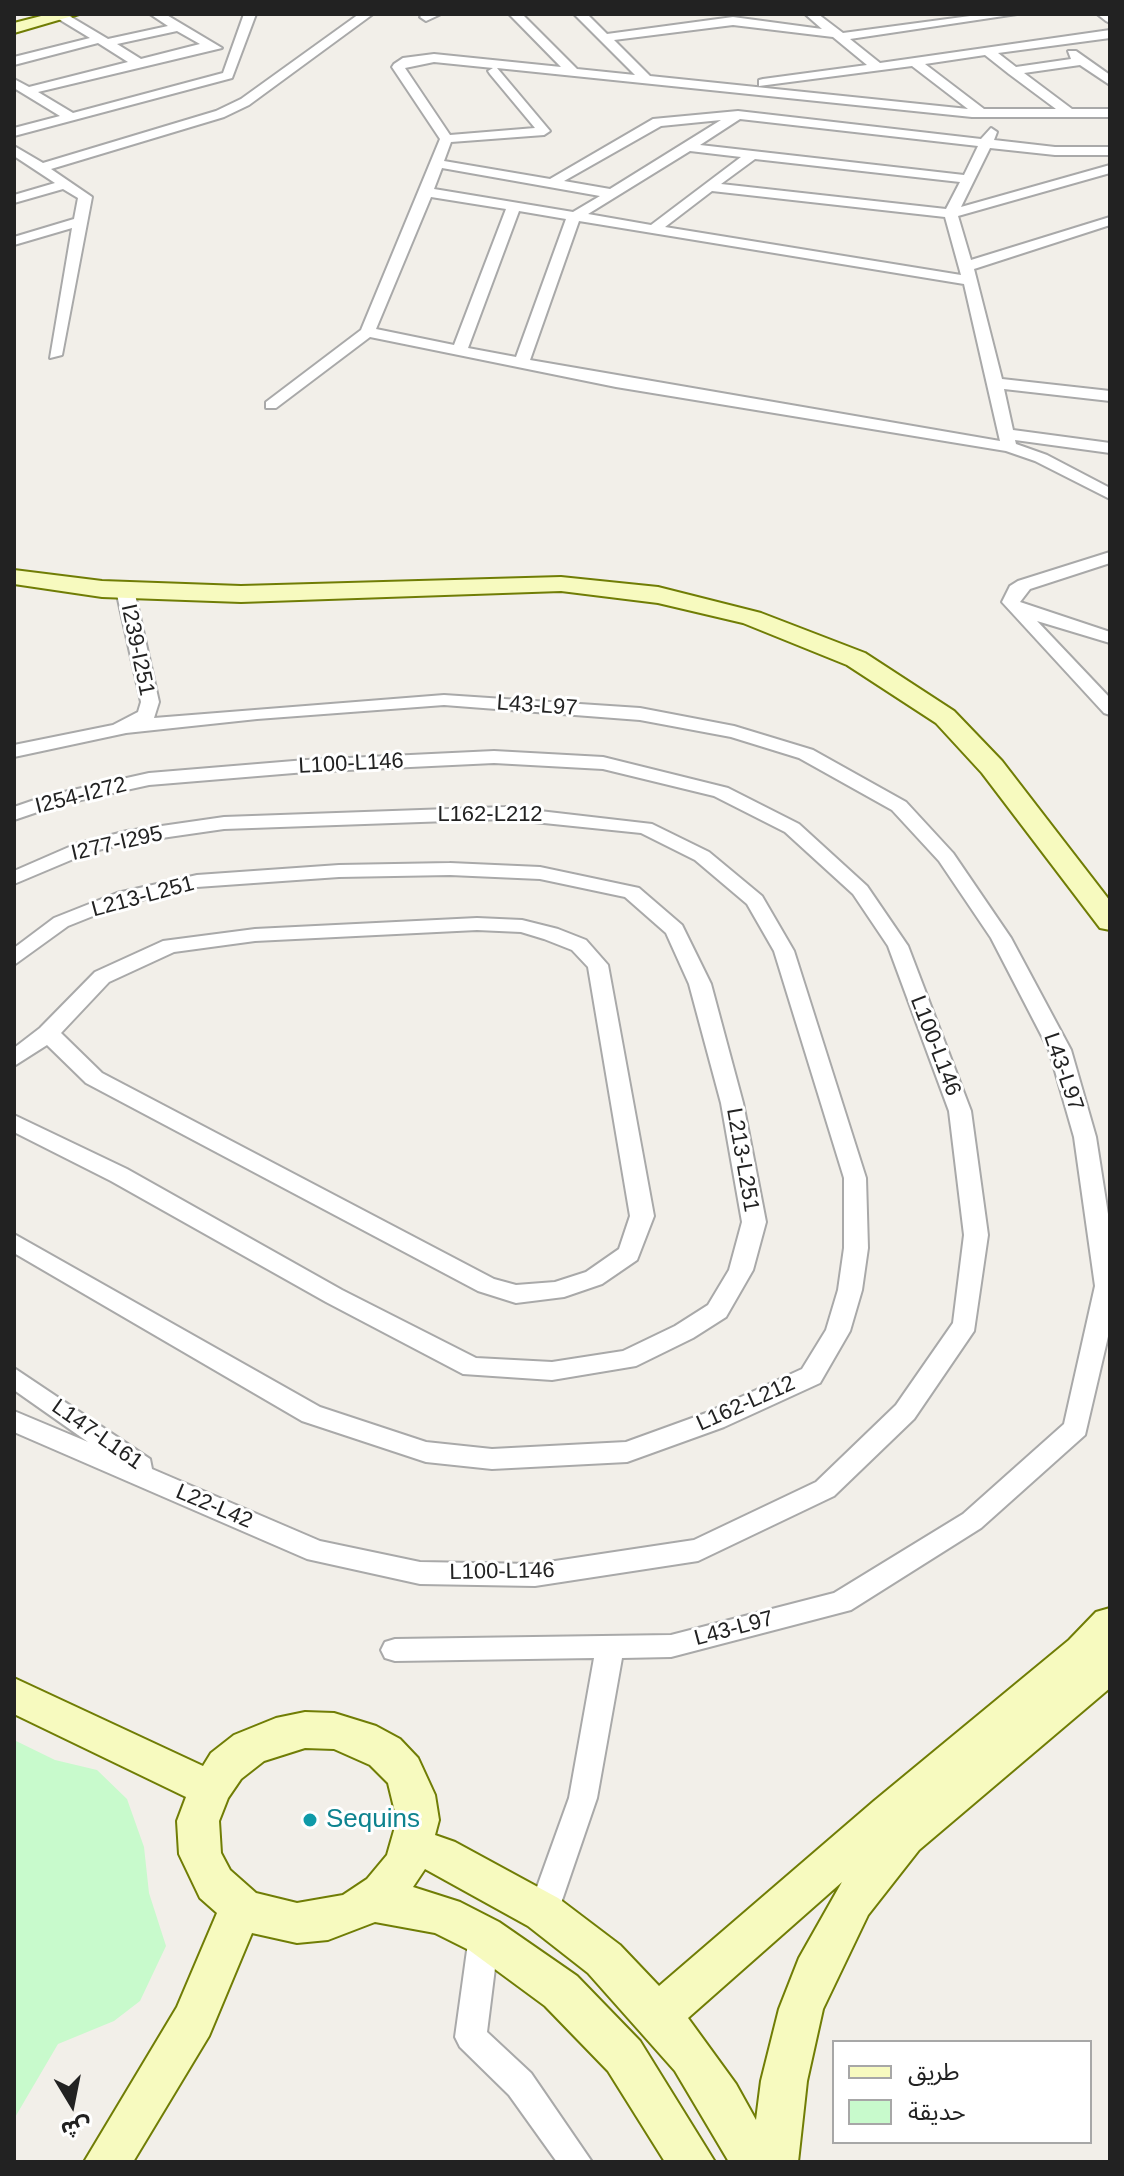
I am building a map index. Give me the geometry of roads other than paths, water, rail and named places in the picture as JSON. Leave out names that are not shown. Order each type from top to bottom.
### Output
[{"type":"street","points":[[14,21],[41,14]]},
{"type":"street","points":[[156,14],[234,58]]},
{"type":"street","points":[[14,132],[228,75],[250,14]]},
{"type":"street","points":[[40,168],[220,114],[245,102],[367,14]]},
{"type":"street","points":[[515,14],[523,14]]},
{"type":"street","points":[[515,14],[570,75]]},
{"type":"street","points":[[580,14],[647,80]]},
{"type":"street","points":[[659,14],[675,29]]},
{"type":"street","points":[[811,14],[878,67]]},
{"type":"street","points":[[604,38],[729,18],[839,36],[1011,14]]},
{"type":"street","points":[[1103,14],[1110,19]]},
{"type":"street","points":[[14,28],[65,15],[139,63]]},
{"type":"street","points":[[977,19],[1016,48]]},
{"type":"street","points":[[14,61],[178,27]]},
{"type":"street","points":[[729,88],[1110,34]]},
{"type":"street","points":[[1055,42],[1110,81]]},
{"type":"street","points":[[27,91],[210,45]]},
{"type":"street","points":[[988,52],[1069,113]]},
{"type":"street","points":[[446,139],[398,67],[407,61],[434,58],[995,124],[1110,124]]},
{"type":"street","points":[[407,61],[494,71],[647,80],[729,88],[766,96],[981,113],[1110,113]]},
{"type":"street","points":[[1013,71],[1082,61]]},
{"type":"street","points":[[915,62],[981,113]]},
{"type":"street","points":[[446,139],[544,131],[494,71]]},
{"type":"street","points":[[14,83],[71,117]]},
{"type":"street","points":[[521,363],[573,218],[766,96]]},
{"type":"street","points":[[554,182],[658,122],[738,115],[1085,153],[1110,151]]},
{"type":"street","points":[[995,124],[951,214],[1008,440],[1110,494]]},
{"type":"street","points":[[1078,178],[1090,138]]},
{"type":"street","points":[[271,405],[367,332],[446,139]]},
{"type":"street","points":[[687,147],[968,179]]},
{"type":"street","points":[[16,154],[85,197],[55,355]]},
{"type":"street","points":[[651,231],[753,154]]},
{"type":"street","points":[[436,163],[613,194]]},
{"type":"street","points":[[710,187],[951,214],[1110,169]]},
{"type":"street","points":[[14,199],[65,184]]},
{"type":"street","points":[[426,192],[651,231],[967,274],[1110,221]]},
{"type":"street","points":[[459,351],[513,208]]},
{"type":"street","points":[[14,241],[82,221]]},
{"type":"street","points":[[367,332],[521,363],[1008,440],[1110,448]]},
{"type":"street","points":[[995,383],[1110,396]]},
{"type":"street","points":[[1110,557],[1016,590],[1011,602],[1110,709]]},
{"type":"street","points":[[14,567],[126,586]]},
{"type":"street","points":[[14,577],[126,586],[317,593],[537,583],[635,591],[699,604],[809,637],[877,670],[945,717],[1031,804],[1110,898]]},
{"type":"street","name":"I239-I251","points":[[14,751],[126,727],[147,715],[150,702],[126,586]]},
{"type":"street","points":[[1016,608],[1110,638]]},
{"type":"street","points":[[1087,684],[1110,690]]},
{"type":"street","name":"L43-L97","points":[[126,727],[257,713],[444,700],[640,714],[734,732],[806,754],[899,806],[946,857],[1001,938],[1060,1050],[1085,1137],[1107,1286],[1076,1428],[972,1521],[841,1602],[671,1646],[395,1650]]},
{"type":"street","name":"L100-L146","points":[[149,779],[306,766],[494,757],[603,763],[721,792],[792,828],[860,890],[898,946],[960,1111],[976,1235],[965,1325],[905,1412],[825,1489],[698,1550],[535,1575],[420,1573]]},
{"type":"street","name":"I254-I272","points":[[14,814],[53,800],[149,779]]},
{"type":"street","points":[[1031,804],[1110,921]]},
{"type":"street","name":"L162-L212","points":[[14,1242],[133,1308],[311,1414],[426,1452],[492,1459],[558,1458],[627,1452],[715,1420],[811,1376],[838,1331],[850,1290],[856,1248],[855,1178],[784,951],[755,900],[702,856],[645,828],[505,813],[224,823]]},
{"type":"street","name":"I277-I295","points":[[14,878],[83,848],[127,837],[224,823]]},
{"type":"street","name":"L213-L251","points":[[14,958],[61,922],[117,899],[197,881],[339,871],[450,869],[540,873],[632,892],[675,930],[700,984],[732,1103],[754,1222],[741,1270],[717,1311],[684,1332],[627,1359],[552,1371],[472,1367],[320,1289],[119,1175],[14,1123]]},
{"type":"street","points":[[14,1059],[48,1033],[102,977],[141,956],[201,939],[477,924],[522,926],[579,945],[598,965],[642,1216],[629,1254],[594,1278],[556,1291],[516,1294],[486,1285],[94,1078],[48,1033]]},
{"type":"street","name":"L147-L161","points":[[14,1377],[180,1493]]},
{"type":"street","name":"L22-L42","points":[[14,1421],[316,1551],[420,1573]]},
{"type":"street","points":[[775,2162],[784,2081],[801,2009],[815,1973],[853,1901],[904,1837],[1031,1714],[1110,1624]]},
{"type":"street","points":[[543,1912],[583,1798],[610,1647]]},
{"type":"street","points":[[658,2016],[856,1842],[1031,1714],[1110,1664]]},
{"type":"street","points":[[14,1695],[210,1789]]},
{"type":"street","points":[[305,1730],[334,1731],[373,1745],[403,1771],[414,1795],[418,1820],[414,1847],[396,1879],[368,1902],[328,1920],[297,1923],[268,1919],[241,1907],[215,1884],[200,1854],[198,1821],[210,1789],[226,1766],[249,1748],[276,1736],[305,1730]]},
{"type":"street","points":[[414,1847],[440,1855],[543,1912],[604,1959],[658,2016],[720,2100],[754,2162]]},
{"type":"street","points":[[368,1902],[414,1907],[445,1916],[484,1936],[561,1991],[597,2025],[632,2067],[692,2162]]},
{"type":"street","points":[[107,2162],[193,2021],[241,1907]]},
{"type":"street","points":[[484,1936],[471,2037],[520,2084],[576,2162]]},
{"type":"place","name":"Sequins","points":[[310,1820]]}]
